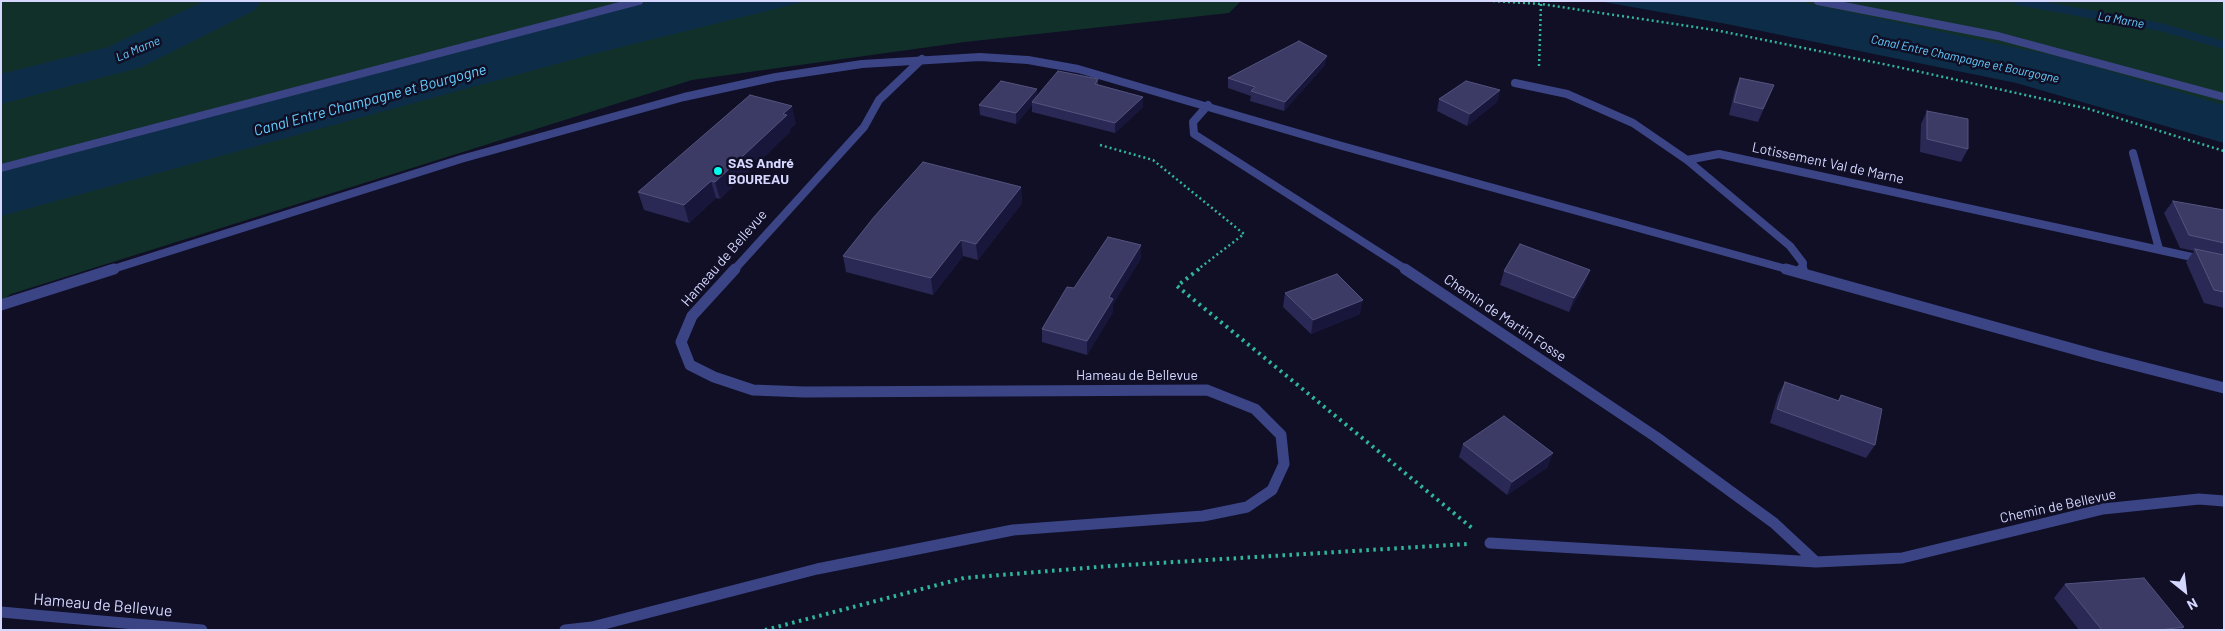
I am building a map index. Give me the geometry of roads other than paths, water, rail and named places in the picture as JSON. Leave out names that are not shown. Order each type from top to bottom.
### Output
[{"type":"street","points":[[1,168],[640,1]]},
{"type":"street","points":[[1818,1],[1897,18],[1998,36],[2224,97]]},
{"type":"street","points":[[1,305],[461,158],[684,97],[776,77],[862,64],[980,57],[1028,60],[1078,69],[1208,105],[1335,144],[2095,355],[2224,388]]},
{"type":"street","name":"Hameau de Bellevue","points":[[565,630],[592,626],[817,569],[1013,530],[1203,516],[1247,507],[1272,490],[1284,464],[1282,435],[1255,408],[1207,390],[814,392],[753,390],[714,377],[690,365],[681,342],[692,316],[864,127],[879,100],[922,59]]},
{"type":"street","points":[[1515,83],[1567,94],[1633,123],[1687,160],[1790,246],[1803,263],[1802,273]]},
{"type":"street","name":"Chemin de Martin Fosse","points":[[1208,105],[1193,122],[1194,134],[1427,283],[1656,437],[1774,523],[1816,562]]},
{"type":"street","name":"Lotissement Val de Marne","points":[[1687,160],[1719,154],[2224,264]]},
{"type":"street","points":[[2133,154],[2154,248]]},
{"type":"street","name":"Chemin de Bellevue","points":[[1490,543],[1816,562],[1902,558],[2103,509],[2199,499],[2224,501]]},
{"type":"street","name":"Hameau de Bellevue","points":[[1,612],[202,630]]},
{"type":"water","name":"Canal Entre Champagne et Bourgogne","points":[[652,1],[807,1],[589,55],[1,216],[1,172]]},
{"type":"water","name":"Canal Entre Champagne et Bourgogne","points":[[1598,1],[1796,1],[2065,58],[2224,105],[2224,143],[2016,83],[1722,23]]},
{"type":"waterway","name":"La Marne","points":[[1,89],[125,57],[239,1]]},
{"type":"waterway","name":"La Marne","points":[[2018,1],[2160,27],[2224,45]]},
{"type":"place","name":"SAS André BOUREAU","points":[[718,171]]}]
